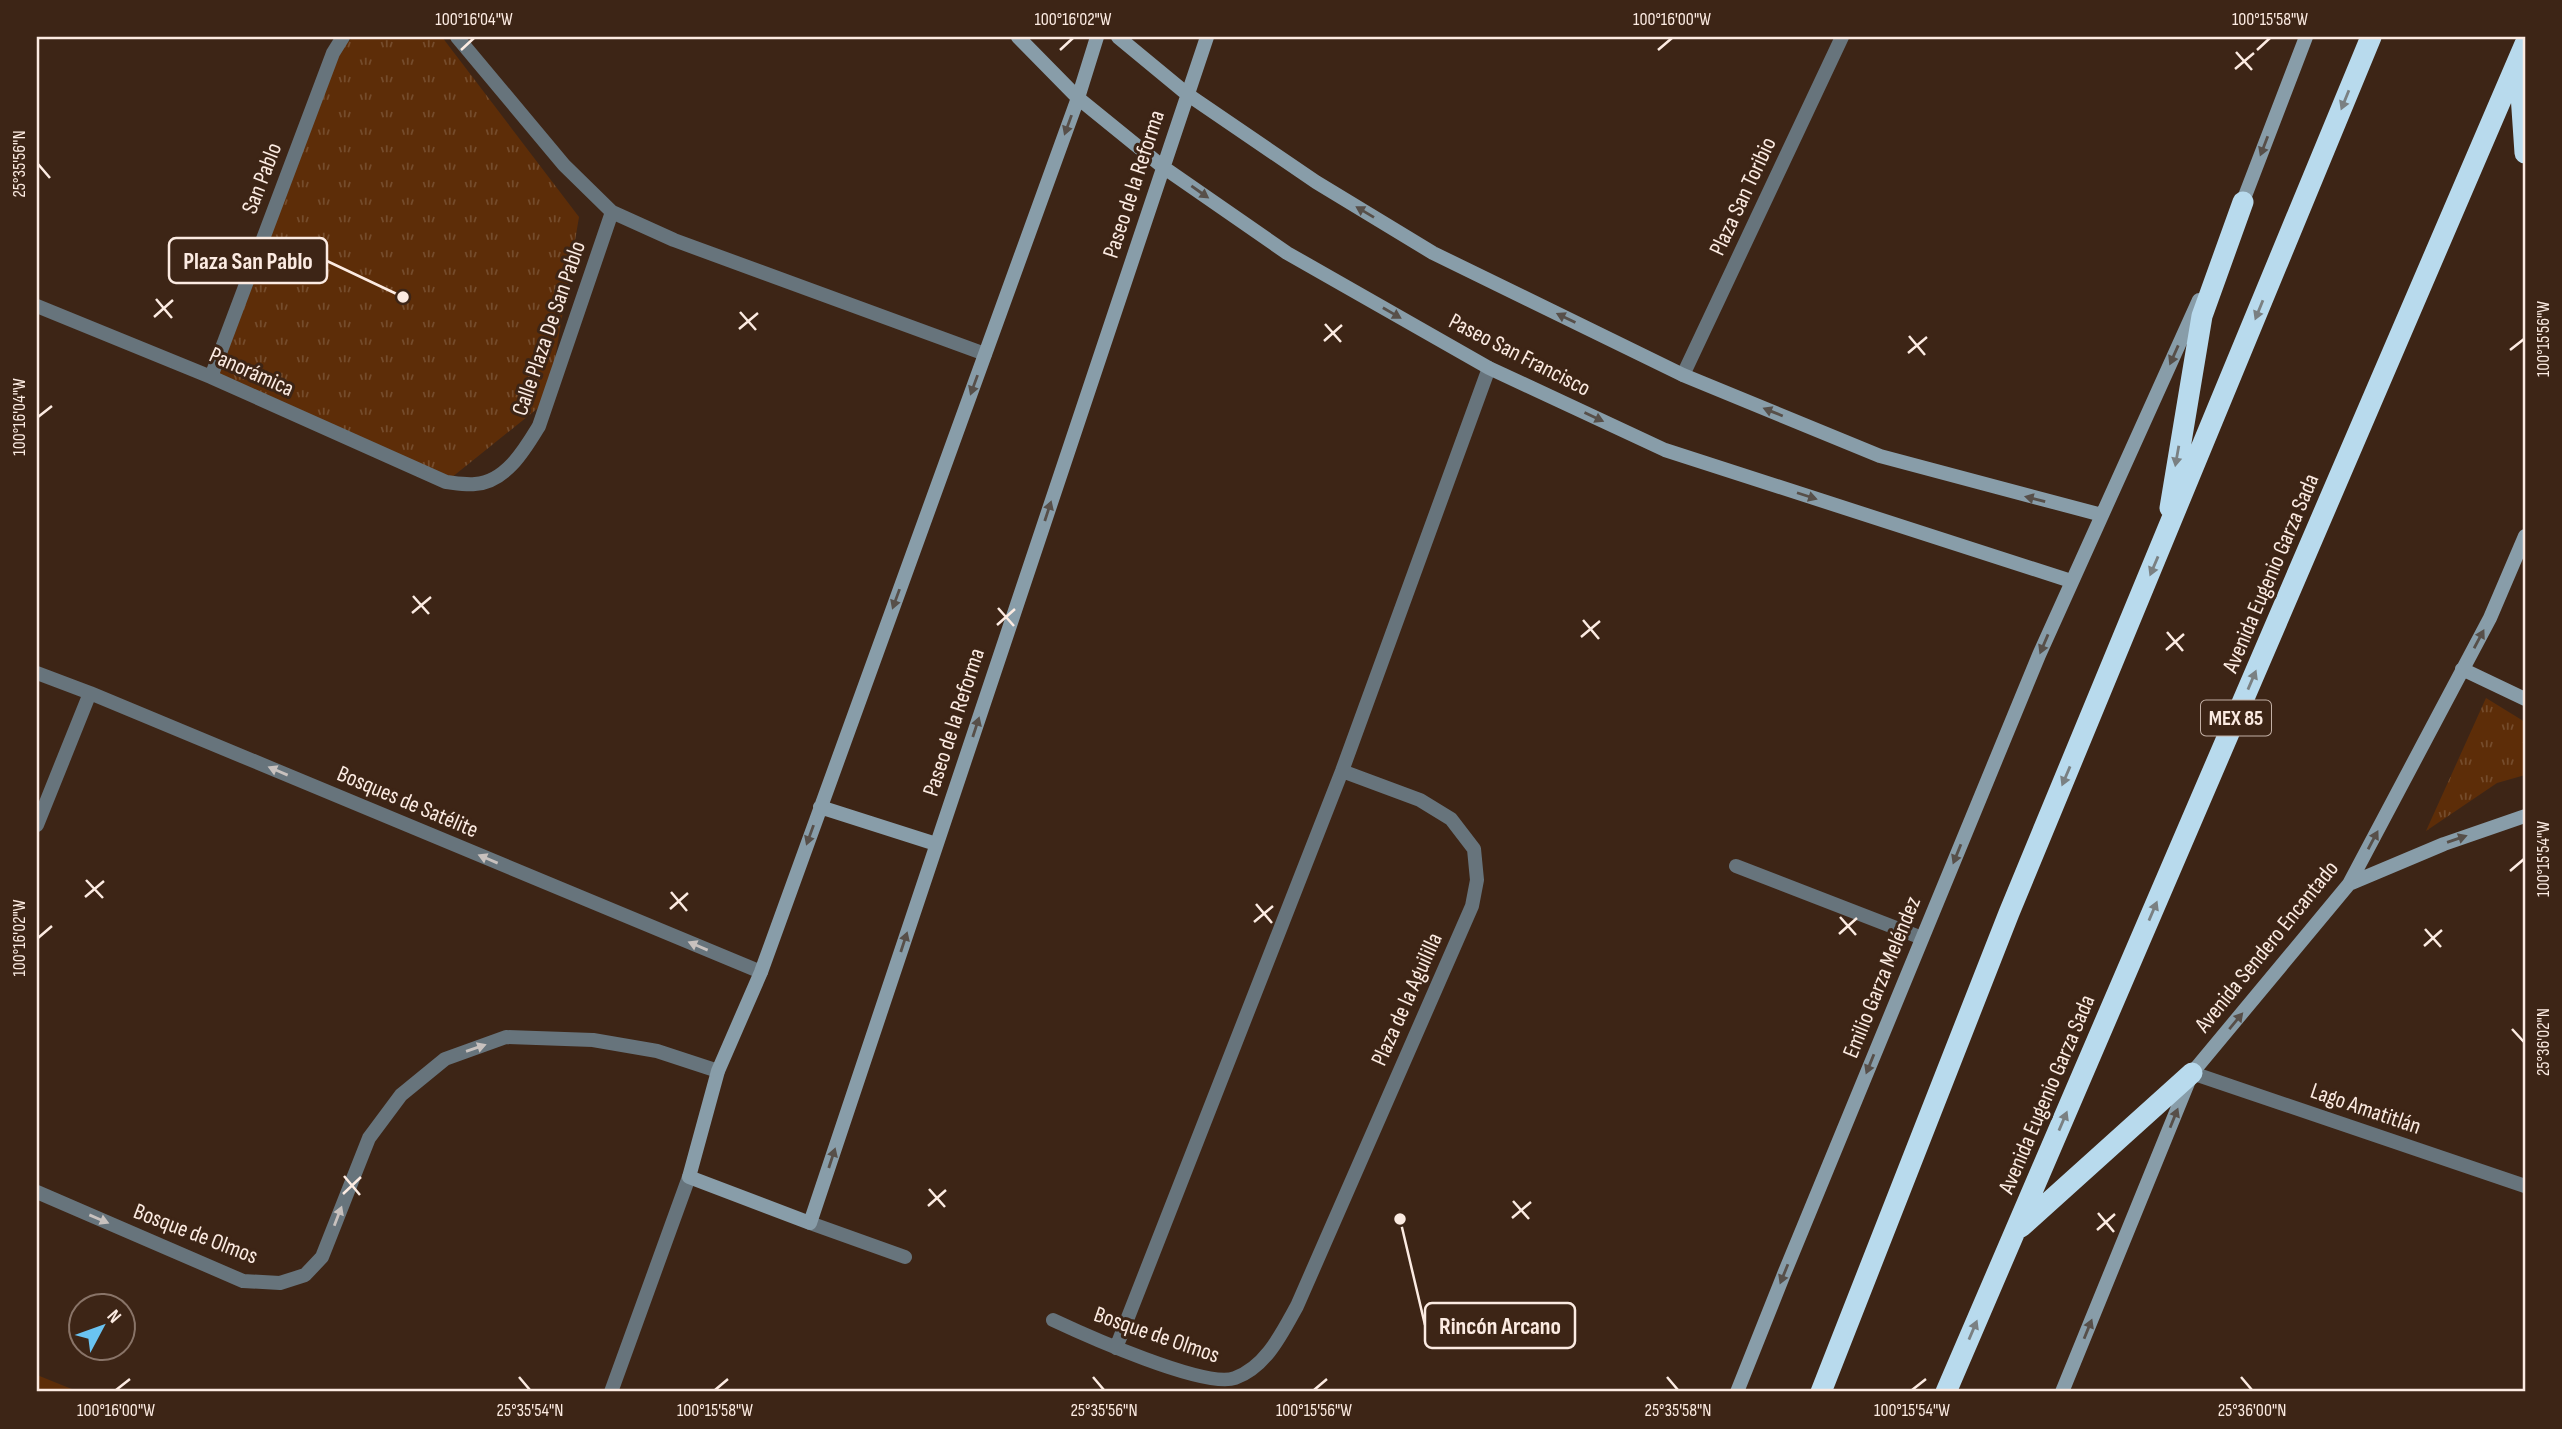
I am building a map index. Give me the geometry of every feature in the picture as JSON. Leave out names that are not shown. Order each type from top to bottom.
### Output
[{"type":"highway","points":[[1822,1392],[2004,925],[2371,37]]},
{"type":"highway","points":[[2522,52],[2525,153]]},
{"type":"highway","name":"Avenida Eugenio Garza Sada","points":[[1946,1392],[2522,52]]},
{"type":"highway","points":[[2165,538],[2202,316],[2243,202]]},
{"type":"highway","points":[[2014,1233],[2192,1073]]},
{"type":"street","name":"San Pablo","points":[[211,377],[333,52],[343,37]]},
{"type":"street","points":[[457,37],[564,165],[612,212],[674,240],[985,354]]},
{"type":"street","name":"Paseo San Francisco","points":[[1018,37],[1077,97],[1163,167],[1287,253],[1489,368],[1665,450],[2071,581]]},
{"type":"street","points":[[611,1392],[689,1177],[718,1071],[761,972],[1097,37]]},
{"type":"street","points":[[1118,37],[1187,93],[1316,182],[1433,253],[1683,375],[1880,456],[2102,515]]},
{"type":"street","name":"Paseo de la Reforma","points":[[810,1223],[1207,37]]},
{"type":"street","name":"Plaza San Toribio","points":[[1683,375],[1842,37]]},
{"type":"street","points":[[2071,581],[2243,202],[2306,37]]},
{"type":"street","name":"Calle Plaza De San Pablo","points":[[446,482],[476,485],[498,476],[521,456],[540,426],[612,212]]},
{"type":"street","name":"Panorámica","points":[[37,306],[211,377],[446,482]]},
{"type":"street","points":[[1116,1348],[1342,771],[1489,368]]},
{"type":"street","name":"Avenida Sendero Encantado","points":[[2062,1392],[2192,1073],[2349,884],[2490,618],[2525,536]]},
{"type":"street","name":"Emilio Garza Meléndez","points":[[1737,1392],[2071,581]]},
{"type":"street","points":[[2462,669],[2525,699]]},
{"type":"street","name":"Bosques de Satélite","points":[[37,673],[761,972]]},
{"type":"street","points":[[37,825],[90,693]]},
{"type":"street","name":"Plaza de la Aguililla","points":[[1297,1306],[1472,906],[1477,880],[1474,849],[1451,819],[1420,800],[1342,771]]},
{"type":"street","points":[[820,807],[936,844]]},
{"type":"street","points":[[2349,884],[2444,844],[2525,816]]},
{"type":"street","points":[[1736,866],[1922,938]]},
{"type":"street","name":"Bosque de Olmos","points":[[37,1192],[243,1281],[279,1283],[305,1275],[322,1257],[369,1138],[401,1095],[445,1059],[506,1037],[593,1040],[657,1051],[718,1071]]},
{"type":"street","name":"Lago Amatitlán","points":[[2192,1073],[2525,1186]]},
{"type":"street","points":[[689,1177],[905,1257]]},
{"type":"street","name":"Bosque de Olmos","points":[[1053,1320],[1116,1348],[1209,1380],[1233,1380],[1254,1369],[1272,1349],[1297,1306]]},
{"type":"green space","points":[[354,37],[442,37],[579,217],[548,400],[446,482],[211,377],[333,53]]},
{"type":"green space","points":[[2486,698],[2525,722],[2525,775],[2497,783],[2426,831]]},
{"type":"green space","points":[[37,1375],[79,1392],[37,1392]]},
{"type":"place","name":"Plaza San Pablo","points":[[403,297]]},
{"type":"place","name":"Rincón Arcano","points":[[1400,1219]]}]
